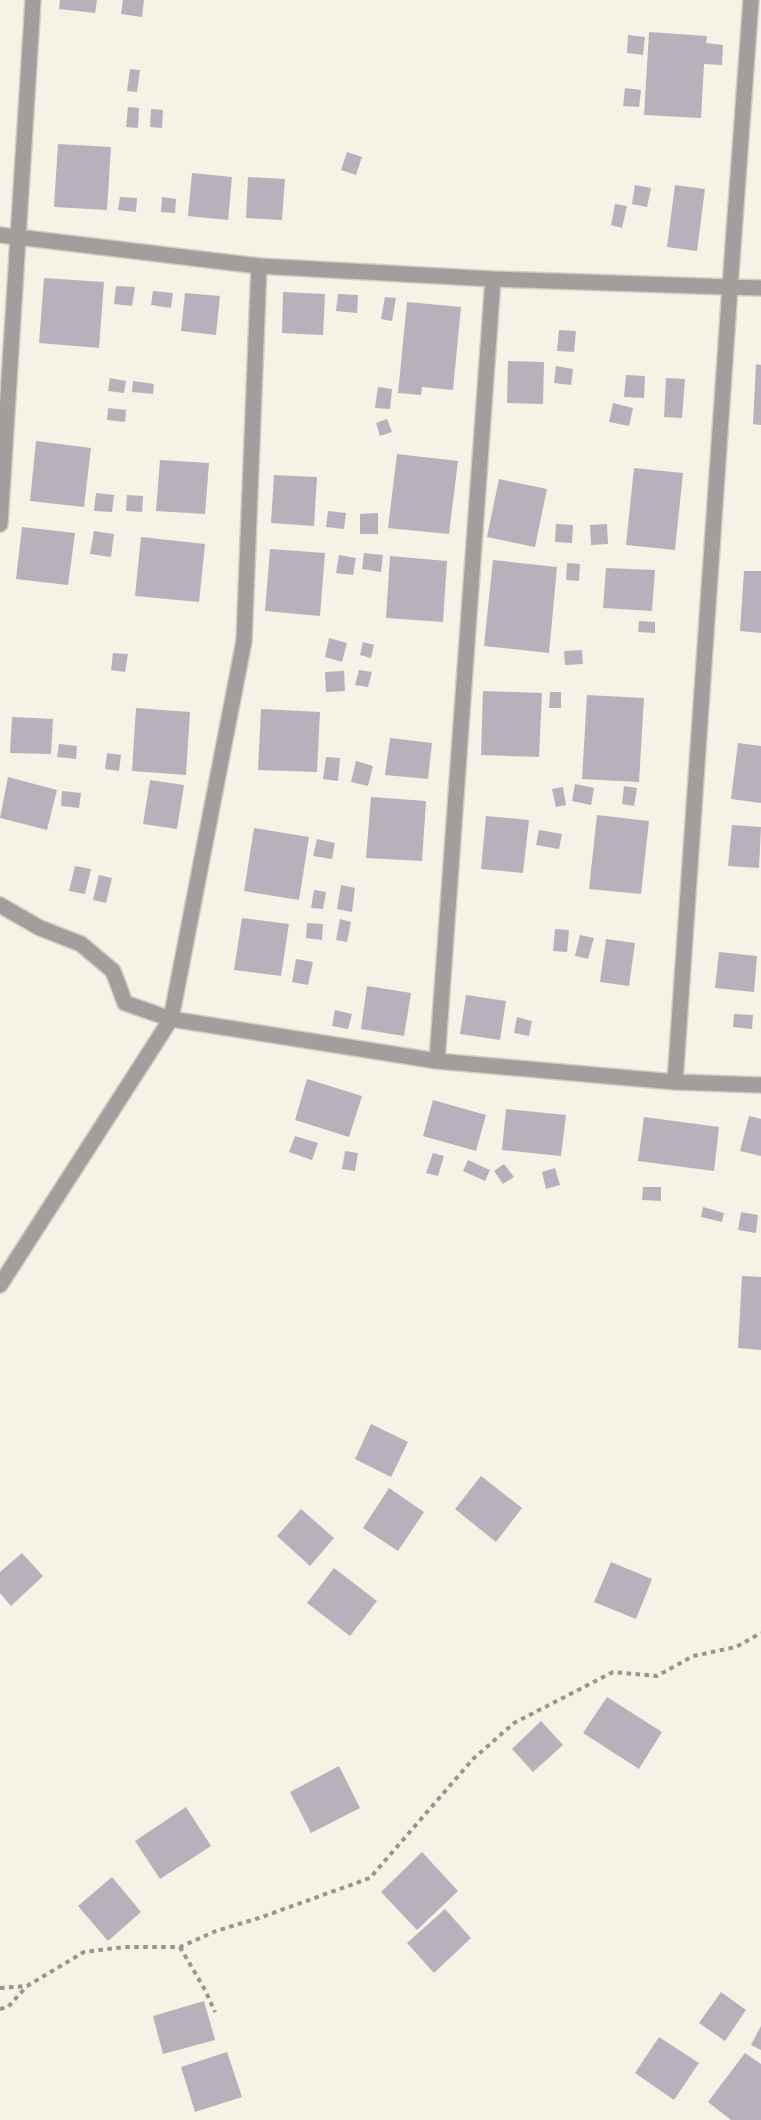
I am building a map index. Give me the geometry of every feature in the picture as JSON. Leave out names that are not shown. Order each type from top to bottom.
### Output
[{"type":"street","points":[[0,524],[33,0]]},
{"type":"street","points":[[675,1082],[751,0]]},
{"type":"street","points":[[0,235],[259,266],[493,279],[761,288]]},
{"type":"street","points":[[0,1286],[171,1018],[244,641],[259,266]]},
{"type":"street","points":[[437,1061],[493,279]]},
{"type":"street","points":[[0,906],[40,928],[81,944],[113,971],[125,1003],[171,1018],[437,1061],[675,1082],[761,1085]]},
{"type":"path","points":[[0,2009],[8,2007],[27,1986],[84,1952],[124,1947],[180,1947],[216,1931],[370,1878],[473,1759],[514,1723],[613,1672],[657,1676],[693,1656],[736,1647],[761,1633]]},
{"type":"path","points":[[180,1947],[215,2012]]},
{"type":"path","points":[[0,1988],[27,1986]]},
{"type":"building","points":[[60,0],[97,0],[95,13],[59,9]]},
{"type":"building","points":[[123,0],[144,0],[142,17],[121,14]]},
{"type":"building","points":[[649,32],[707,36],[706,43],[723,45],[722,65],[704,64],[701,118],[644,115]]},
{"type":"building","points":[[628,35],[645,37],[643,55],[627,53]]},
{"type":"building","points":[[130,69],[140,70],[137,92],[127,91]]},
{"type":"building","points":[[625,88],[641,90],[639,107],[623,106]]},
{"type":"building","points":[[128,107],[139,108],[138,128],[126,127]]},
{"type":"building","points":[[151,109],[163,110],[162,128],[150,127]]},
{"type":"building","points":[[58,144],[111,147],[107,210],[54,207]]},
{"type":"building","points":[[347,152],[362,157],[356,175],[341,170]]},
{"type":"building","points":[[192,173],[232,177],[228,220],[188,216]]},
{"type":"building","points":[[248,177],[285,179],[282,220],[246,218]]},
{"type":"building","points":[[635,185],[651,188],[647,207],[632,204]]},
{"type":"building","points":[[675,185],[705,189],[697,251],[667,247]]},
{"type":"building","points":[[120,197],[137,198],[136,212],[118,210]]},
{"type":"building","points":[[162,197],[176,199],[175,213],[161,212]]},
{"type":"building","points":[[615,204],[627,206],[622,228],[611,225]]},
{"type":"building","points":[[44,278],[104,282],[99,348],[39,343]]},
{"type":"building","points":[[116,286],[135,287],[132,306],[114,304]]},
{"type":"building","points":[[153,291],[173,293],[171,308],[151,305]]},
{"type":"building","points":[[283,292],[325,294],[323,335],[282,333]]},
{"type":"building","points":[[185,293],[220,296],[216,335],[181,331]]},
{"type":"building","points":[[338,294],[358,295],[357,313],[336,311]]},
{"type":"building","points":[[385,297],[396,298],[392,321],[381,319]]},
{"type":"building","points":[[407,302],[461,307],[453,390],[422,387],[421,395],[398,393]]},
{"type":"building","points":[[559,330],[576,331],[574,352],[557,351]]},
{"type":"building","points":[[508,361],[544,362],[543,404],[507,403]]},
{"type":"building","points":[[756,364],[761,365],[761,425],[753,424]]},
{"type":"building","points":[[556,366],[573,369],[571,385],[554,383]]},
{"type":"building","points":[[626,375],[645,376],[644,398],[624,397]]},
{"type":"building","points":[[110,378],[126,381],[124,393],[108,391]]},
{"type":"building","points":[[666,378],[685,379],[682,418],[664,417]]},
{"type":"building","points":[[133,381],[154,384],[153,394],[132,392]]},
{"type":"building","points":[[378,387],[392,389],[390,409],[375,408]]},
{"type":"building","points":[[613,403],[633,408],[629,426],[609,422]]},
{"type":"building","points":[[108,408],[126,410],[125,422],[107,420]]},
{"type":"building","points":[[387,419],[392,432],[380,436],[376,423]]},
{"type":"building","points":[[36,441],[91,448],[84,507],[30,501]]},
{"type":"building","points":[[397,454],[458,461],[449,534],[388,528]]},
{"type":"building","points":[[160,460],[209,463],[205,514],[156,511]]},
{"type":"building","points":[[634,468],[683,473],[675,550],[626,545]]},
{"type":"building","points":[[274,475],[317,477],[314,526],[271,523]]},
{"type":"building","points":[[499,479],[547,489],[535,547],[487,537]]},
{"type":"building","points":[[96,493],[114,495],[112,512],[94,511]]},
{"type":"building","points":[[127,495],[143,496],[142,512],[126,511]]},
{"type":"building","points":[[328,511],[346,513],[344,529],[326,527]]},
{"type":"building","points":[[378,513],[378,534],[360,534],[360,514]]},
{"type":"building","points":[[556,524],[573,525],[572,543],[555,542]]},
{"type":"building","points":[[607,524],[608,544],[591,545],[590,525]]},
{"type":"building","points":[[22,527],[75,533],[68,585],[16,579]]},
{"type":"building","points":[[94,531],[114,534],[111,557],[90,554]]},
{"type":"building","points":[[141,537],[205,544],[199,602],[135,596]]},
{"type":"building","points":[[270,549],[325,553],[320,616],[265,611]]},
{"type":"building","points":[[364,553],[383,555],[381,572],[362,569]]},
{"type":"building","points":[[339,555],[356,558],[353,575],[336,573]]},
{"type":"building","points":[[390,556],[447,561],[443,622],[386,618]]},
{"type":"building","points":[[493,560],[557,567],[549,653],[484,646]]},
{"type":"building","points":[[567,563],[580,564],[579,581],[566,580]]},
{"type":"building","points":[[606,568],[655,570],[652,611],[603,608]]},
{"type":"building","points":[[744,571],[761,571],[761,633],[740,631]]},
{"type":"building","points":[[639,621],[655,622],[655,633],[638,632]]},
{"type":"building","points":[[329,638],[347,643],[342,662],[325,657]]},
{"type":"building","points":[[363,642],[374,645],[371,658],[360,655]]},
{"type":"building","points":[[582,650],[583,664],[565,665],[564,651]]},
{"type":"building","points":[[113,653],[128,654],[125,672],[111,670]]},
{"type":"building","points":[[359,670],[372,672],[368,687],[355,685]]},
{"type":"building","points":[[344,671],[345,691],[326,692],[325,672]]},
{"type":"building","points":[[483,691],[542,693],[539,757],[481,755]]},
{"type":"building","points":[[550,692],[561,692],[561,708],[549,708]]},
{"type":"building","points":[[587,695],[644,698],[639,782],[582,779]]},
{"type":"building","points":[[136,708],[190,712],[186,775],[132,771]]},
{"type":"building","points":[[261,709],[320,712],[317,772],[258,770]]},
{"type":"building","points":[[12,717],[53,719],[51,754],[10,753]]},
{"type":"building","points":[[390,738],[432,743],[428,779],[385,775]]},
{"type":"building","points":[[738,743],[761,746],[761,803],[731,799]]},
{"type":"building","points":[[59,744],[77,746],[76,759],[57,757]]},
{"type":"building","points":[[107,753],[121,755],[119,771],[105,769]]},
{"type":"building","points":[[326,757],[340,758],[338,781],[323,779]]},
{"type":"building","points":[[356,761],[373,766],[368,786],[351,782]]},
{"type":"building","points":[[8,777],[57,790],[47,830],[0,818]]},
{"type":"building","points":[[150,780],[184,785],[177,829],[143,824]]},
{"type":"building","points":[[575,784],[594,788],[591,805],[572,801]]},
{"type":"building","points":[[624,786],[637,788],[634,806],[622,804]]},
{"type":"building","points":[[563,787],[566,805],[556,807],[552,789]]},
{"type":"building","points":[[62,791],[81,793],[79,808],[61,806]]},
{"type":"building","points":[[371,797],[426,801],[422,861],[366,858]]},
{"type":"building","points":[[597,815],[649,821],[641,894],[589,889]]},
{"type":"building","points":[[486,816],[529,820],[523,873],[481,869]]},
{"type":"building","points":[[732,825],[761,827],[759,868],[728,866]]},
{"type":"building","points":[[254,828],[309,837],[299,900],[244,891]]},
{"type":"building","points":[[539,830],[562,834],[559,849],[536,845]]},
{"type":"building","points":[[317,839],[335,843],[332,859],[313,856]]},
{"type":"building","points":[[75,866],[91,869],[85,894],[69,891]]},
{"type":"building","points":[[99,875],[112,878],[106,903],[93,900]]},
{"type":"building","points":[[341,885],[355,888],[352,912],[337,909]]},
{"type":"building","points":[[314,890],[326,892],[323,909],[311,908]]},
{"type":"building","points":[[242,918],[289,924],[281,976],[234,970]]},
{"type":"building","points":[[340,919],[351,922],[347,942],[336,940]]},
{"type":"building","points":[[307,923],[323,924],[322,940],[306,938]]},
{"type":"building","points":[[555,929],[569,930],[567,952],[553,951]]},
{"type":"building","points":[[580,935],[594,938],[588,959],[575,956]]},
{"type":"building","points":[[606,939],[635,943],[629,986],[600,982]]},
{"type":"building","points":[[719,952],[757,956],[754,992],[715,988]]},
{"type":"building","points":[[296,959],[313,962],[308,985],[292,982]]},
{"type":"building","points":[[367,986],[411,993],[404,1036],[361,1029]]},
{"type":"building","points":[[466,995],[506,1001],[500,1040],[460,1034]]},
{"type":"building","points":[[335,1010],[352,1014],[348,1029],[332,1026]]},
{"type":"building","points":[[734,1014],[753,1015],[752,1029],[733,1027]]},
{"type":"building","points":[[517,1017],[532,1021],[529,1036],[514,1033]]},
{"type":"building","points":[[307,1079],[362,1096],[349,1137],[295,1120]]},
{"type":"building","points":[[433,1100],[486,1115],[476,1151],[423,1136]]},
{"type":"building","points":[[506,1109],[566,1115],[561,1156],[502,1150]]},
{"type":"building","points":[[749,1116],[761,1119],[761,1156],[740,1151]]},
{"type":"building","points":[[644,1117],[719,1127],[714,1171],[638,1161]]},
{"type":"building","points":[[295,1136],[318,1143],[312,1160],[289,1152]]},
{"type":"building","points":[[345,1151],[358,1153],[355,1171],[342,1169]]},
{"type":"building","points":[[433,1153],[444,1156],[438,1176],[426,1173]]},
{"type":"building","points":[[468,1160],[490,1170],[485,1181],[463,1171]]},
{"type":"building","points":[[504,1164],[514,1177],[503,1184],[494,1171]]},
{"type":"building","points":[[555,1168],[560,1185],[546,1189],[542,1172]]},
{"type":"building","points":[[643,1187],[661,1187],[661,1201],[642,1200]]},
{"type":"building","points":[[703,1207],[724,1213],[722,1222],[701,1217]]},
{"type":"building","points":[[741,1212],[758,1215],[756,1233],[738,1230]]},
{"type":"building","points":[[742,1276],[761,1277],[761,1350],[738,1348]]},
{"type":"building","points":[[371,1424],[408,1442],[391,1477],[355,1459]]},
{"type":"building","points":[[481,1476],[522,1508],[496,1542],[455,1509]]},
{"type":"building","points":[[389,1488],[424,1512],[398,1551],[363,1528]]},
{"type":"building","points":[[301,1509],[334,1538],[310,1566],[277,1536]]},
{"type":"building","points":[[22,1553],[43,1576],[11,1606],[0,1593],[0,1572]]},
{"type":"building","points":[[611,1562],[652,1579],[636,1619],[594,1602]]},
{"type":"building","points":[[334,1568],[377,1601],[350,1636],[307,1603]]},
{"type":"building","points":[[607,1697],[662,1732],[639,1769],[583,1733]]},
{"type":"building","points":[[541,1721],[563,1745],[533,1772],[512,1749]]},
{"type":"building","points":[[339,1766],[360,1808],[311,1833],[290,1792]]},
{"type":"building","points":[[186,1807],[211,1846],[160,1879],[135,1841]]},
{"type":"building","points":[[422,1852],[458,1891],[417,1930],[381,1892]]},
{"type":"building","points":[[112,1877],[141,1912],[108,1941],[78,1906]]},
{"type":"building","points":[[445,1909],[471,1938],[434,1973],[407,1943]]},
{"type":"building","points":[[721,1992],[746,2010],[725,2041],[699,2023]]},
{"type":"building","points":[[204,2001],[215,2040],[163,2054],[153,2016]]},
{"type":"building","points":[[761,2026],[761,2050],[751,2045]]},
{"type":"building","points":[[659,2037],[699,2063],[674,2100],[635,2073]]},
{"type":"building","points":[[227,2052],[242,2097],[195,2112],[181,2067]]},
{"type":"building","points":[[745,2053],[761,2064],[761,2120],[731,2120],[708,2102]]}]
